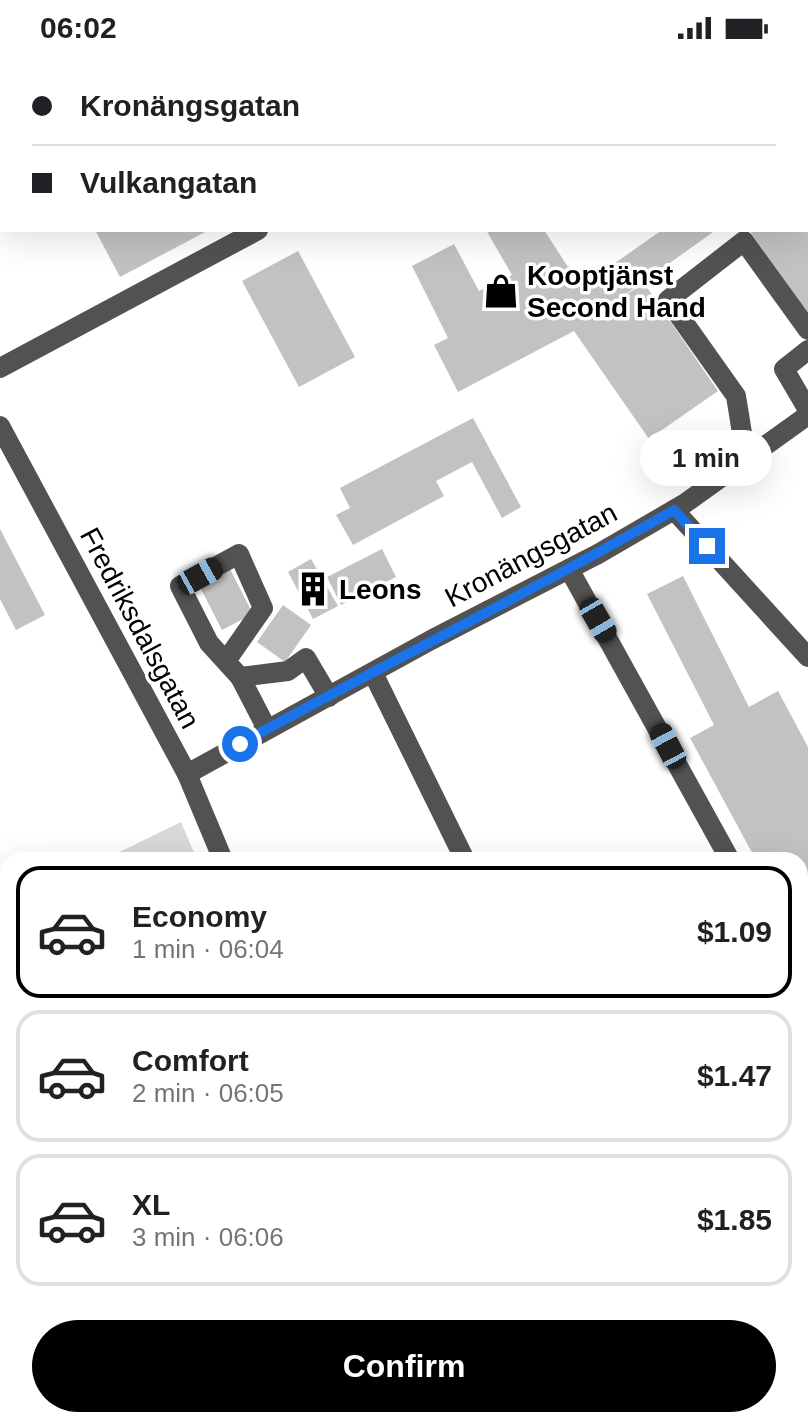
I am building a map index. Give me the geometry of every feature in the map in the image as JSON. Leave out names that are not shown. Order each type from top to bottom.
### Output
[{"type":"street","points":[[0,368],[254,232]]},
{"type":"street","points":[[746,458],[736,396],[668,300],[744,241],[808,330]]},
{"type":"street","points":[[808,350],[784,369],[808,413]]},
{"type":"street","name":"Kronängsgatan","points":[[187,774],[674,510],[808,413]]},
{"type":"street","name":"Fredriksdalsgatan","points":[[0,426],[187,774],[220,852]]},
{"type":"street","points":[[674,510],[808,657]]},
{"type":"street","points":[[226,661],[263,608],[239,554],[180,586],[209,643],[240,677],[267,729]]},
{"type":"street","points":[[569,569],[726,852]]},
{"type":"street","points":[[240,677],[288,671],[306,658],[329,697]]},
{"type":"street","points":[[373,673],[461,852]]},
{"type":"shaded area","points":[[181,822],[194,852],[119,852]]},
{"type":"building","points":[[96,232],[205,232],[120,277]]},
{"type":"building","points":[[487,232],[545,232],[581,287],[659,232],[713,232],[612,304],[644,283],[718,391],[649,439],[574,331],[458,392],[434,345],[448,338],[412,266],[454,244],[479,291],[512,275]]},
{"type":"building","points":[[750,232],[808,232],[808,314]]},
{"type":"building","points":[[298,251],[355,357],[299,387],[242,281]]},
{"type":"building","points":[[473,418],[521,507],[502,518],[472,462],[436,481],[444,496],[353,545],[336,515],[350,508],[340,488]]},
{"type":"building","points":[[0,529],[45,615],[16,630],[0,599]]},
{"type":"building","points":[[382,549],[396,577],[341,605],[327,577]]},
{"type":"building","name":"Leons","points":[[311,559],[338,606],[313,619],[288,572]]},
{"type":"building","points":[[230,569],[253,614],[222,630],[199,585]]},
{"type":"building","points":[[683,576],[749,707],[778,691],[808,747],[808,852],[752,852],[690,738],[714,725],[647,594]]},
{"type":"building","points":[[283,605],[311,625],[285,662],[257,642]]},
{"type":"place","name":"Kooptjänst Second Hand","points":[[501,291]]},
{"type":"place","name":"Leons","points":[[313,589]]},
{"type":"route","points":[[240,744],[598,554],[674,510],[707,546]]}]
